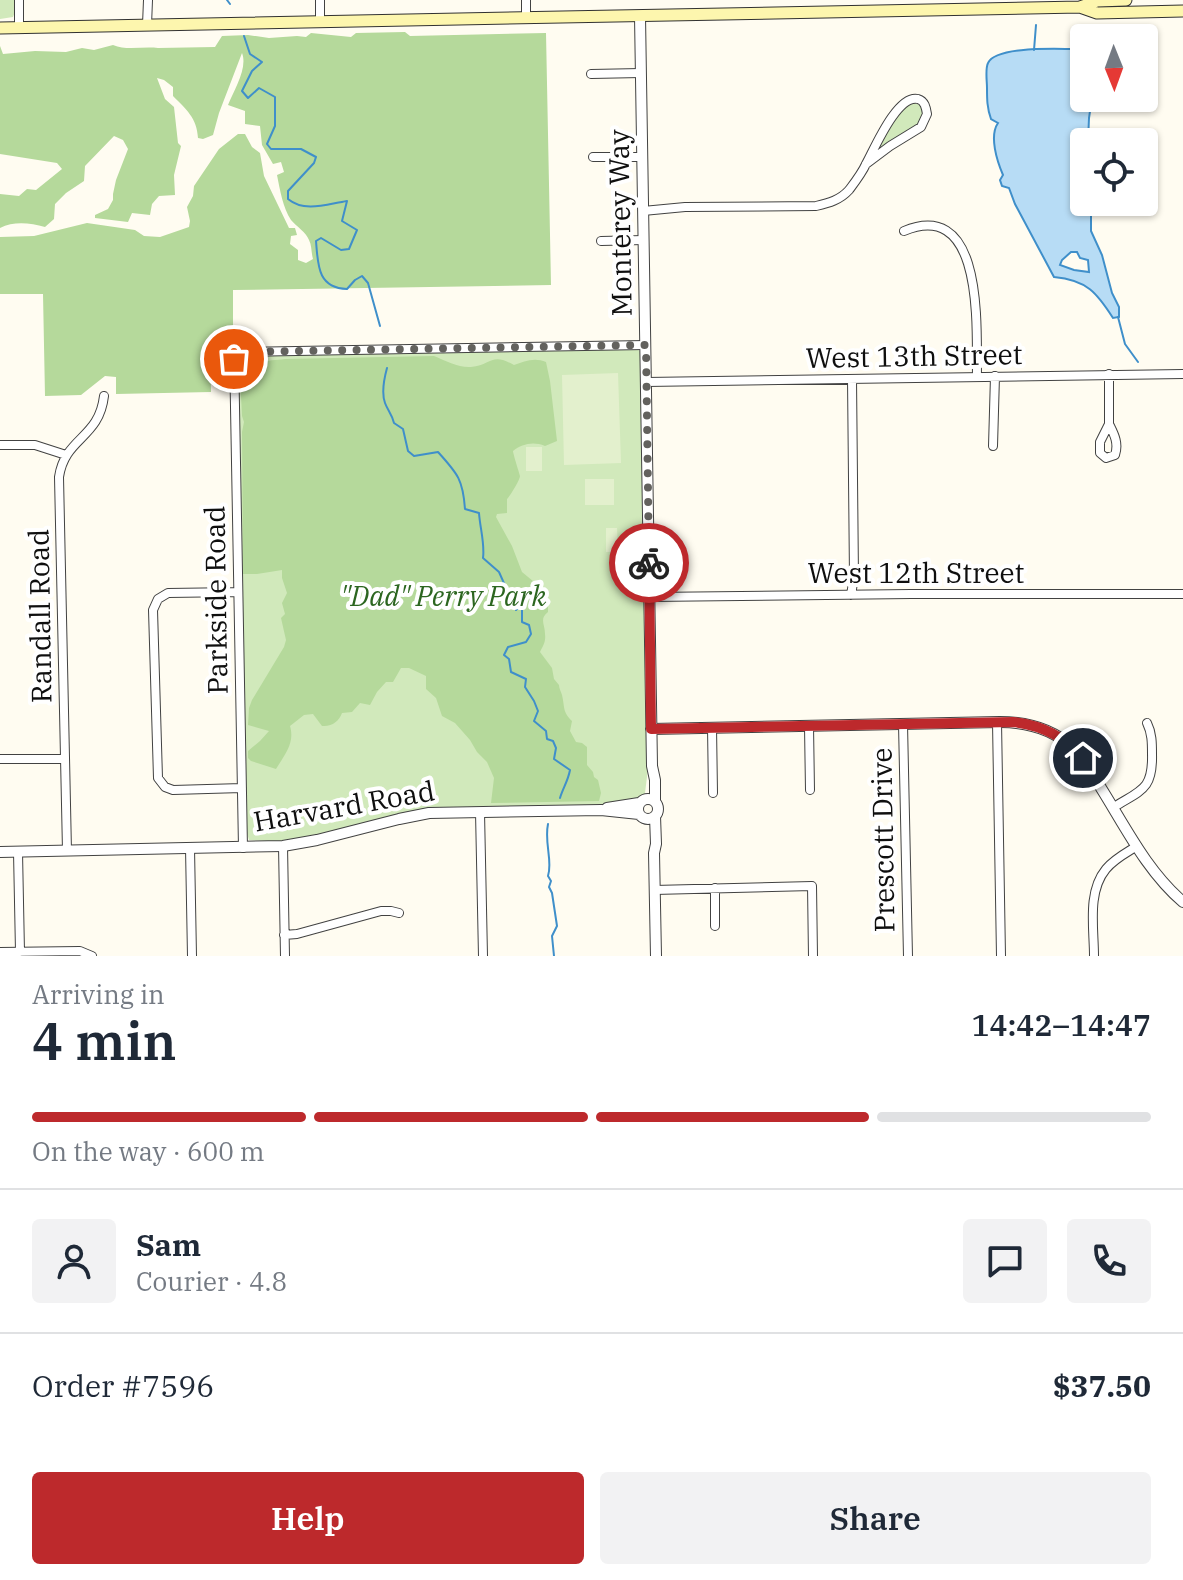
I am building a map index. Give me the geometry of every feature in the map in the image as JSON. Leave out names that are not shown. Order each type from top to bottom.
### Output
[{"type":"main road","points":[[0,28],[640,16],[798,6],[1080,4],[1126,0]]},
{"type":"main road","points":[[1080,4],[1097,13],[1183,11]]},
{"type":"street","points":[[19,0],[19,27]]},
{"type":"street","points":[[320,0],[320,22]]},
{"type":"street","points":[[526,0],[526,18]]},
{"type":"street","points":[[145,1],[147,25]]},
{"type":"street","name":"Monterey Way","points":[[640,16],[652,766],[644,807],[658,810],[655,816],[654,853]]},
{"type":"street","points":[[591,74],[641,73]]},
{"type":"street","points":[[643,211],[830,203],[845,194],[898,109],[912,99],[923,102],[927,114],[921,127],[866,164]]},
{"type":"street","points":[[593,157],[643,157]]},
{"type":"street","points":[[904,231],[920,225],[941,228],[954,237],[966,256],[975,293],[977,377]]},
{"type":"street","points":[[601,241],[644,240]]},
{"type":"street","name":"Parkside Road","points":[[243,848],[234,352],[646,345]]},
{"type":"street","points":[[1109,374],[1109,424]]},
{"type":"street","name":"West 13th Street","points":[[646,382],[1183,374]]},
{"type":"street","points":[[993,446],[995,376]]},
{"type":"street","points":[[851,595],[854,577],[852,379]]},
{"type":"street","points":[[0,445],[35,445],[66,455],[95,424],[104,396]]},
{"type":"street","name":"Randall Road","points":[[66,455],[60,469],[59,490],[67,851]]},
{"type":"street","points":[[238,592],[168,593],[158,599],[153,610],[158,778],[165,787],[173,790],[242,788]]},
{"type":"street","name":"West 12th Street","points":[[649,597],[1183,594]]},
{"type":"street","points":[[651,729],[997,722],[1031,725],[1065,741],[1083,758],[1157,877],[1183,902]]},
{"type":"street","points":[[997,722],[1001,956]]},
{"type":"street","points":[[1114,807],[1141,790],[1150,779],[1152,738],[1147,723]]},
{"type":"street","name":"Prescott Drive","points":[[903,724],[908,956]]},
{"type":"street","points":[[809,726],[810,790]]},
{"type":"street","points":[[712,727],[713,793]]},
{"type":"street","points":[[0,759],[65,759]]},
{"type":"street","points":[[644,807],[654,853],[656,956]]},
{"type":"street","name":"Harvard Road","points":[[0,852],[283,846],[411,816],[444,812],[644,807]]},
{"type":"street","points":[[480,812],[483,956]]},
{"type":"street","points":[[283,846],[285,956]]},
{"type":"street","points":[[1094,956],[1097,883],[1110,865],[1137,846]]},
{"type":"street","points":[[190,848],[192,956]]},
{"type":"street","points":[[18,852],[20,952]]},
{"type":"street","points":[[654,890],[812,886],[813,956]]},
{"type":"street","points":[[715,888],[715,926]]},
{"type":"street","points":[[284,935],[385,911],[399,913]]},
{"type":"street","points":[[0,952],[80,951],[91,955]]},
{"type":"green space","points":[[0,0],[15,0],[13,17],[0,19]]},
{"type":"green space","points":[[405,32],[410,36],[546,33],[551,285],[233,290],[233,344],[210,345],[211,392],[116,394],[116,377],[105,376],[81,395],[45,396],[43,294],[0,294],[0,237],[34,236],[87,223],[160,237],[189,227],[187,207],[194,186],[219,149],[238,134],[245,134],[252,147],[260,153],[264,176],[289,228],[295,228],[297,235],[291,236],[290,244],[298,250],[298,260],[306,263],[313,259],[308,237],[291,220],[284,204],[277,175],[284,172],[281,162],[273,164],[262,145],[260,126],[245,124],[245,111],[228,105],[242,72],[242,53],[213,135],[203,139],[198,138],[193,119],[173,96],[173,87],[157,78],[165,99],[174,107],[178,143],[181,146],[174,175],[175,195],[159,196],[152,204],[150,215],[132,213],[128,222],[95,218],[95,215],[108,209],[113,200],[116,180],[128,149],[123,140],[114,136],[85,166],[84,181],[55,204],[54,219],[45,227],[22,223],[0,228],[0,194],[19,196],[27,189],[36,190],[62,169],[57,163],[0,154],[0,46],[3,54],[66,52],[82,48],[94,50],[113,45],[129,48],[215,47],[222,36],[306,37],[311,33],[351,37],[356,33]]},
{"type":"green space","points":[[914,103],[920,105],[922,110],[917,126],[872,157],[894,119]]},
{"type":"green space","name":"\"Dad\" Perry Park","points":[[635,348],[641,356],[648,769],[642,797],[632,802],[588,806],[440,809],[285,842],[249,840],[240,358],[246,355]]},
{"type":"green space","points":[[434,356],[466,367],[496,359],[514,365],[534,360],[546,362],[557,441],[545,446],[528,444],[513,451],[520,478],[507,499],[507,513],[497,514],[496,517],[522,572],[545,591],[548,612],[543,619],[545,639],[540,652],[552,668],[559,685],[565,712],[572,721],[570,731],[576,742],[587,747],[587,765],[598,780],[599,801],[491,803],[494,778],[487,762],[455,723],[442,716],[436,698],[426,689],[426,676],[409,668],[401,668],[393,682],[386,682],[370,705],[360,703],[352,712],[342,713],[332,724],[322,726],[313,714],[304,715],[290,726],[290,743],[276,769],[248,758],[248,751],[269,731],[248,725],[249,708],[284,647],[286,640],[281,618],[285,614],[282,603],[287,593],[282,570],[243,574],[242,371],[285,359]]},
{"type":"green space","points":[[618,373],[621,463],[564,465],[562,375]]},
{"type":"green space","points":[[526,447],[542,447],[542,471],[526,471]]},
{"type":"green space","points":[[585,479],[614,479],[614,505],[585,505]]},
{"type":"green space","points":[[606,528],[617,528],[618,552],[606,552]]},
{"type":"water","points":[[1070,49],[1070,112],[1090,112],[1089,128],[1070,128],[1070,216],[1091,216],[1091,231],[1119,307],[1119,317],[1113,318],[1090,289],[1075,281],[1054,277],[1009,188],[1002,186],[1000,180],[1003,175],[994,141],[998,123],[991,119],[988,107],[987,68],[993,58],[1027,50]],"holes":[[[1071,252],[1077,252],[1080,258],[1088,260],[1089,272],[1060,265]]]},
{"type":"waterway","points":[[227,0],[230,4]]},
{"type":"waterway","points":[[1034,50],[1036,25]]},
{"type":"waterway","points":[[244,36],[250,54],[262,62],[252,71],[242,91],[248,98],[259,88],[275,97],[275,126],[267,144],[271,149],[301,149],[316,157],[288,191],[288,199],[309,207],[347,201],[342,221],[357,230],[349,249],[341,250],[321,238],[316,241],[321,273],[330,284],[347,289],[362,276],[368,283],[380,326]]},
{"type":"waterway","points":[[1118,317],[1125,344],[1138,362]]},
{"type":"waterway","points":[[387,368],[384,399],[394,423],[403,429],[408,451],[414,456],[438,452],[450,466],[461,484],[465,509],[479,513],[483,558],[499,572],[516,610],[522,604],[522,622],[529,625],[531,634],[526,642],[508,647],[504,655],[509,659],[511,672],[526,679],[525,687],[538,711],[534,721],[546,731],[547,739],[553,741],[556,748],[554,759],[570,770],[560,798]]},
{"type":"waterway","points":[[548,824],[548,876],[557,926],[552,936],[554,956]]},
{"type":"way so far","points":[[234,359],[234,352],[646,345],[649,563]]},
{"type":"route","points":[[649,563],[651,729],[1013,722],[1049,732],[1068,743],[1083,758]]}]
